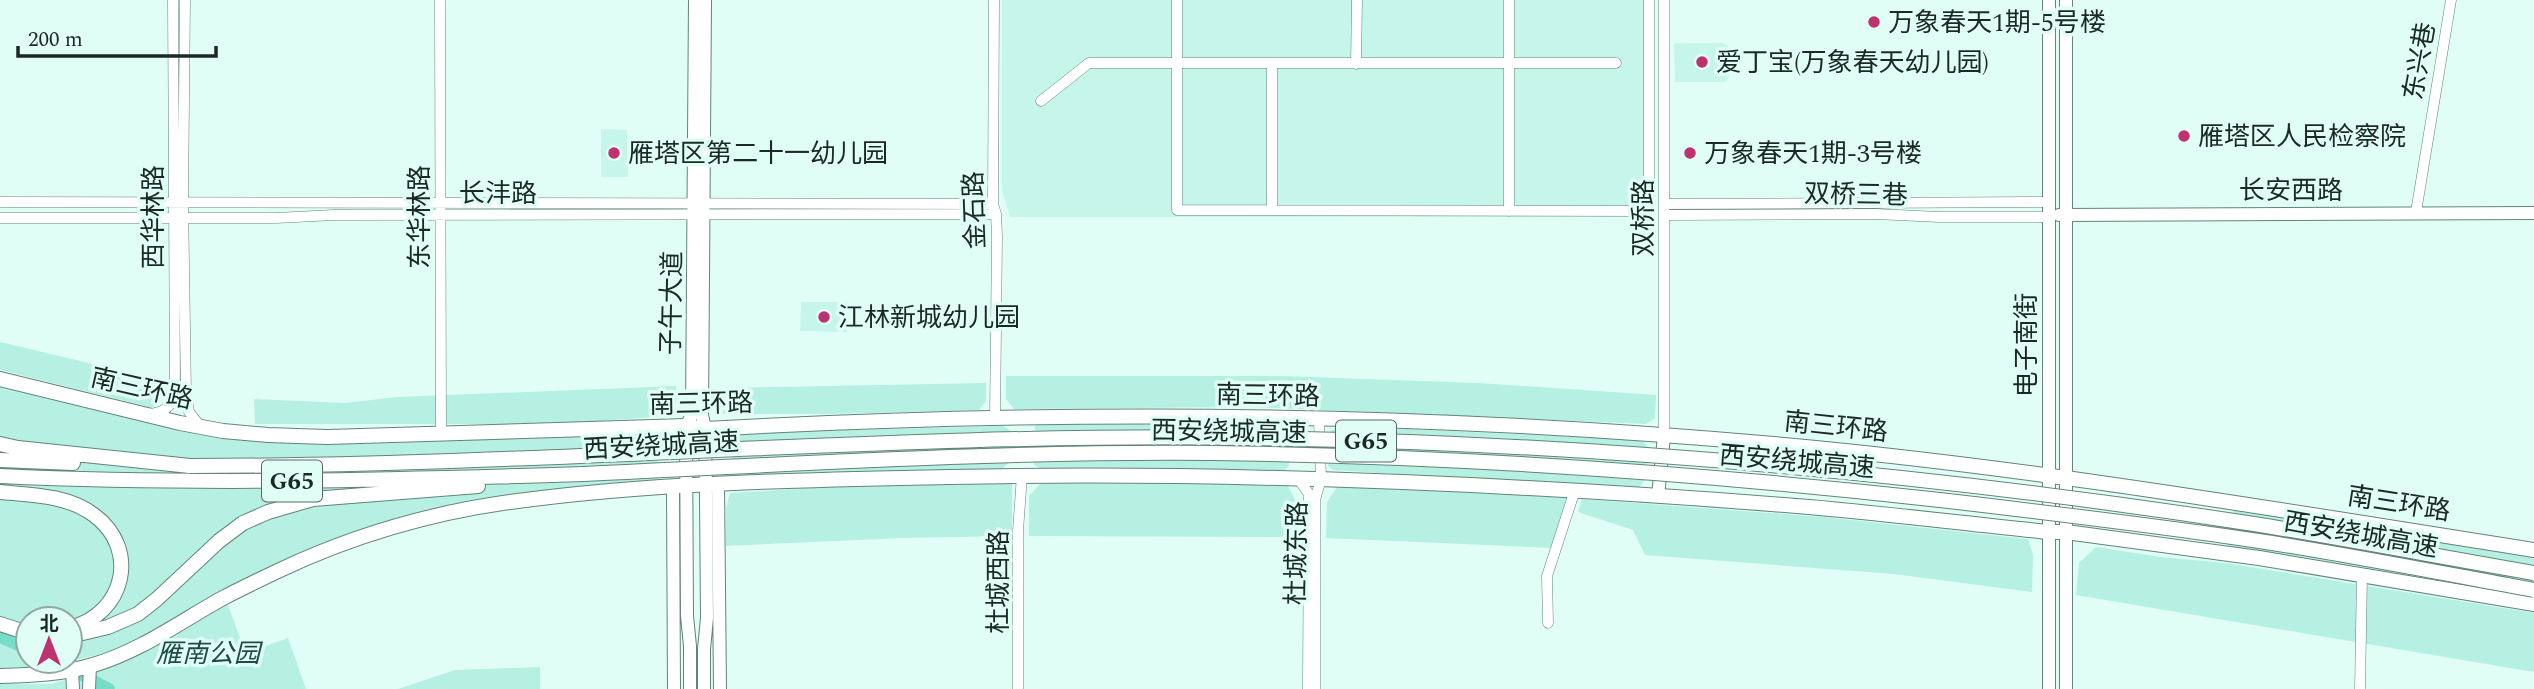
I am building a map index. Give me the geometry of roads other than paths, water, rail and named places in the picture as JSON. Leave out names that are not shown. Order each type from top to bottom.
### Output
[{"type":"highway","name":"南三环路","points":[[0,379],[200,427],[257,434],[327,437],[686,426],[705,429],[995,419],[1319,419],[1664,436],[1858,453],[2066,477],[2534,550]]},
{"type":"highway","name":"西安绕城高速","points":[[0,460],[190,466],[486,461],[921,441],[1253,438],[1418,443],[1633,455],[1840,473],[2033,494],[2254,524],[2534,573]]},
{"type":"highway","points":[[0,444],[190,466]]},
{"type":"highway","name":"西安绕城高速","points":[[0,476],[211,482],[343,481],[584,474],[849,461],[1212,453],[1458,461],[1805,485],[2003,507],[2270,543],[2534,590]]},
{"type":"highway","points":[[84,633],[108,627],[138,614],[158,599],[200,557],[243,523],[296,502],[584,474]]},
{"type":"highway","points":[[84,667],[109,660],[152,640],[224,597],[279,570],[378,532],[424,519],[508,503],[680,487],[845,479],[1022,475],[1297,477],[1575,491],[1813,507],[2066,532],[2362,575],[2534,604]]},
{"type":"highway","points":[[0,492],[48,496],[76,504],[95,515],[114,534],[121,566],[116,593],[96,617],[84,624]]},
{"type":"highway","points":[[0,676],[24,675]]},
{"type":"main road","name":"子午大道","points":[[695,0],[702,415],[712,485],[704,689]]},
{"type":"main road","name":"子午大道","points":[[690,689],[690,646],[680,487],[686,426],[692,415],[705,0]]},
{"type":"main road","name":"电子南街","points":[[2049,0],[2049,689]]},
{"type":"main road","name":"电子南街","points":[[2066,0],[2066,689]]},
{"type":"main road","name":"长安西路","points":[[2048,202],[2066,209],[2416,209],[2534,206]]},
{"type":"main road","name":"长安西路","points":[[2048,217],[2066,209]]},
{"type":"main road","name":"长安西路","points":[[2416,209],[2534,213]]},
{"type":"main road","points":[[1658,496],[1664,436]]},
{"type":"main road","points":[[712,485],[720,689]]},
{"type":"main road","points":[[674,689],[680,487]]},
{"type":"main road","points":[[89,689],[90,666]]},
{"type":"street","name":"西华林路","points":[[173,0],[186,400],[191,418],[200,427]]},
{"type":"street","name":"西华林路","points":[[178,202],[185,0]]},
{"type":"street","name":"东华林路","points":[[440,0],[441,434]]},
{"type":"street","name":"金石路","points":[[994,0],[995,419]]},
{"type":"street","points":[[1177,0],[1177,210],[1649,211],[1648,0]]},
{"type":"street","points":[[1356,64],[1357,0]]},
{"type":"street","points":[[1509,0],[1509,211]]},
{"type":"street","name":"双桥路","points":[[1664,0],[1664,436]]},
{"type":"street","name":"东兴巷","points":[[2416,209],[2451,0]]},
{"type":"street","points":[[1041,101],[1089,63],[1616,63]]},
{"type":"street","points":[[1272,64],[1272,210]]},
{"type":"street","name":"长沣路","points":[[0,202],[178,202],[440,210]]},
{"type":"street","name":"双桥三巷","points":[[1664,209],[2048,202]]},
{"type":"street","name":"长沣路","points":[[0,218],[179,218],[440,210],[995,209]]},
{"type":"street","name":"双桥三巷","points":[[1664,209],[1939,217],[2048,217]]},
{"type":"street","name":"西华林路","points":[[145,414],[159,412],[171,403],[174,397],[179,218]]},
{"type":"street","name":"杜城东路","points":[[1315,689],[1315,500],[1321,479],[1319,419]]},
{"type":"street","name":"杜城西路","points":[[1018,689],[1018,531],[1022,475]]},
{"type":"street","name":"杜城东路","points":[[1297,477],[1309,494],[1308,689]]},
{"type":"street","points":[[1548,623],[1547,576],[1575,491]]},
{"type":"street","points":[[2360,689],[2362,575]]},
{"type":"waterway","points":[[0,637],[14,643]]},
{"type":"waterway","points":[[82,675],[109,689]]},
{"type":"place","name":"万象春天1期-5号楼","points":[[1874,22]]},
{"type":"place","name":"爱丁宝(万象春天幼儿园)","points":[[1702,62]]},
{"type":"place","name":"雁塔区人民检察院","points":[[2184,136]]},
{"type":"place","name":"雁塔区第二十一幼儿园","points":[[614,153]]},
{"type":"place","name":"万象春天1期-3号楼","points":[[1690,153]]},
{"type":"place","name":"江林新城幼儿园","points":[[824,317]]},
{"type":"park label","name":"雁南公园","points":[[208,653]]}]
